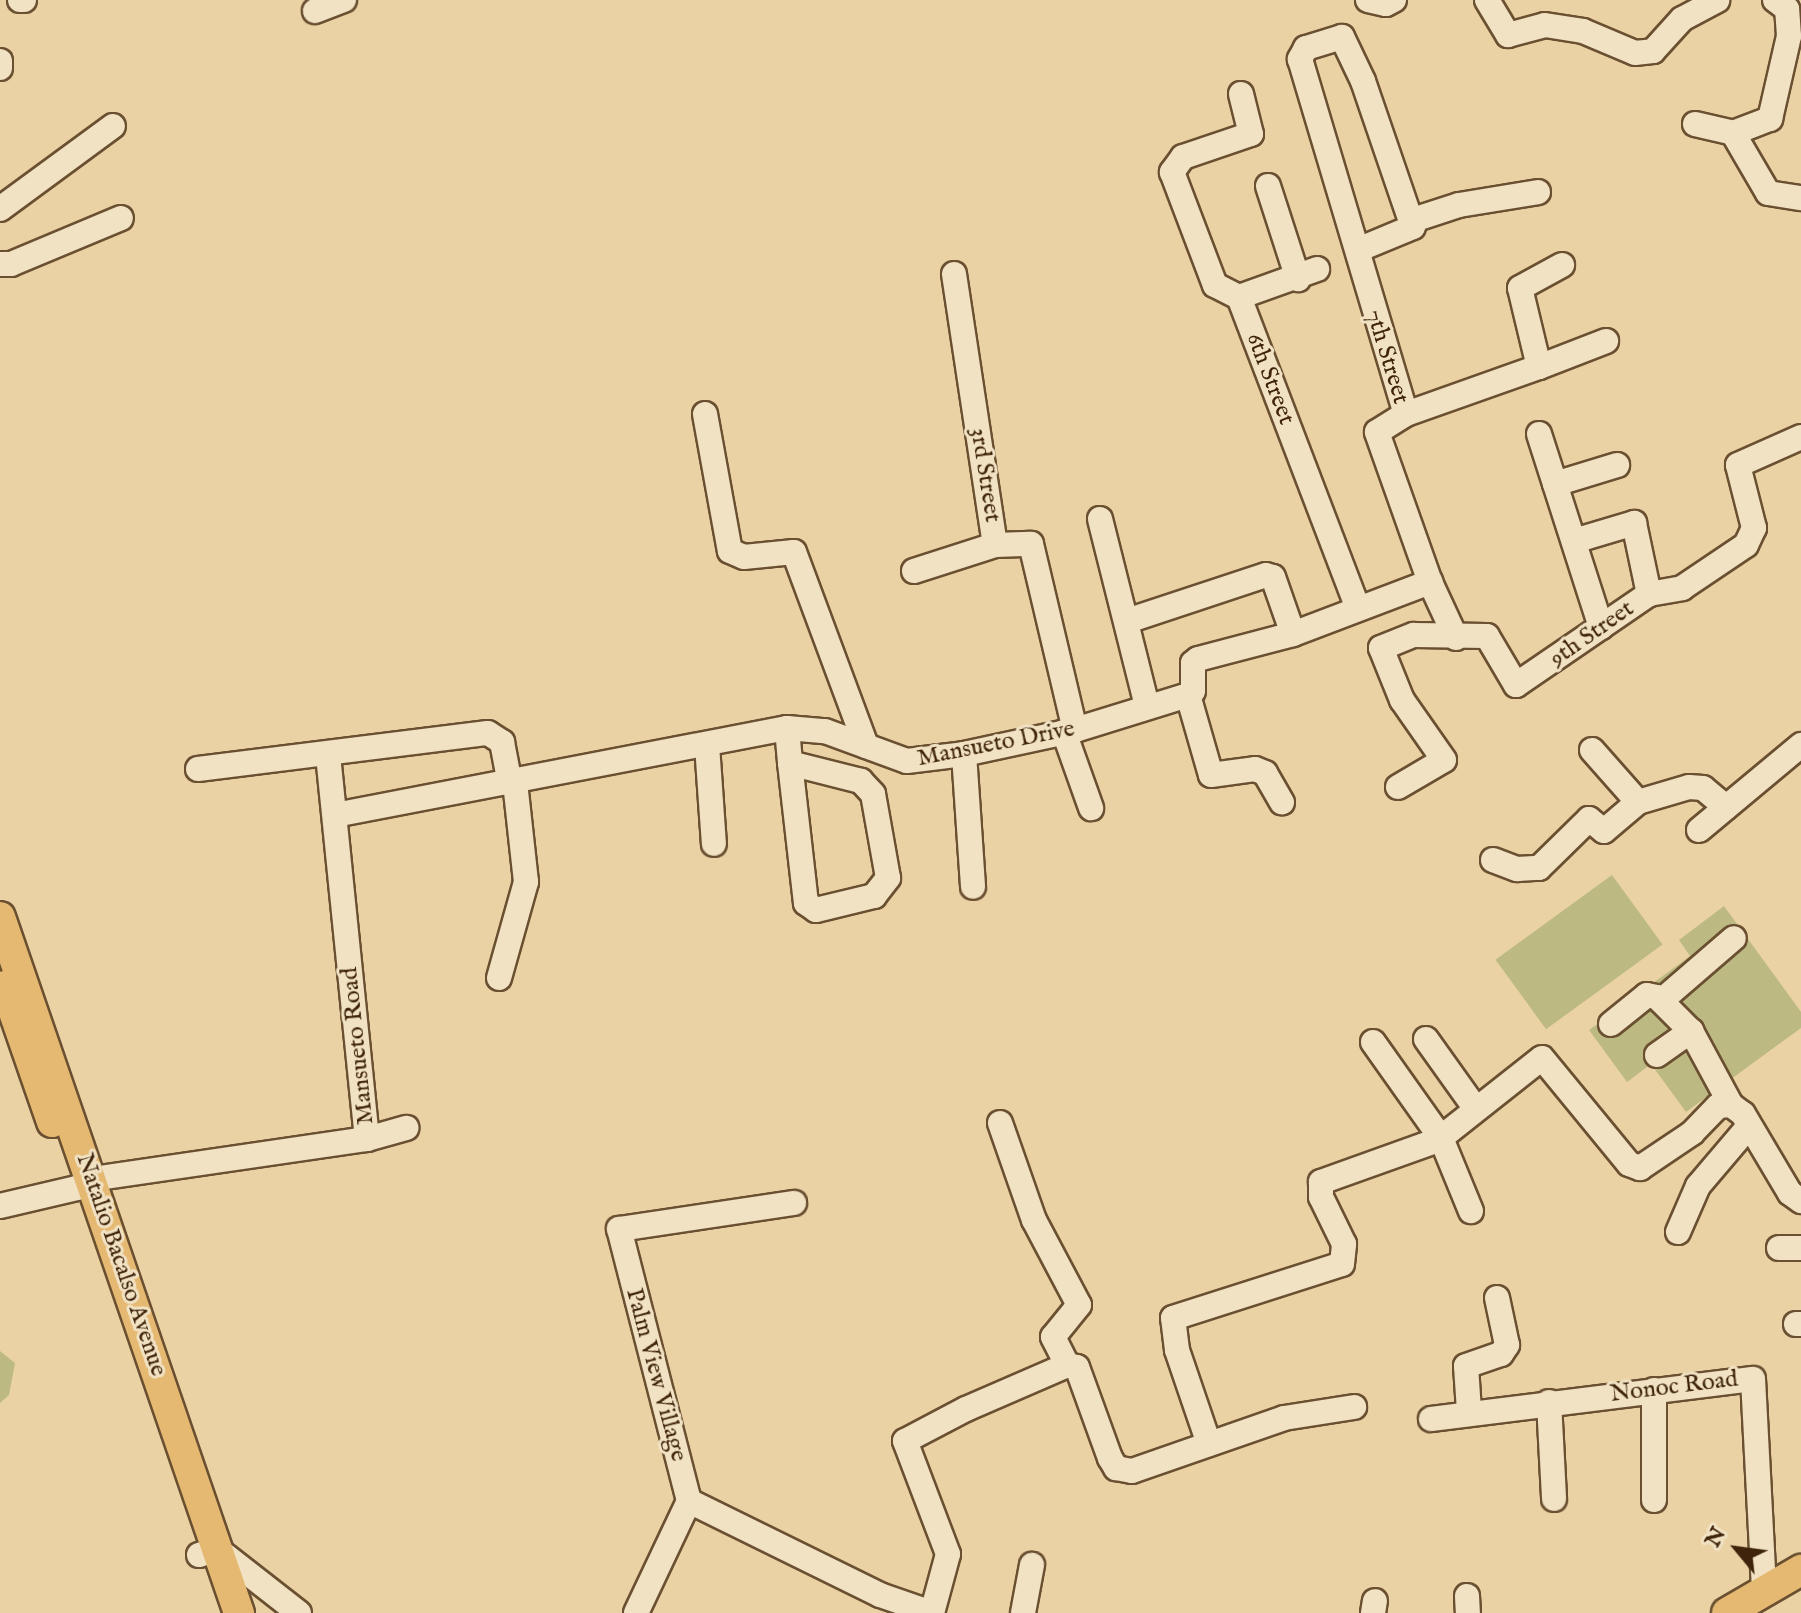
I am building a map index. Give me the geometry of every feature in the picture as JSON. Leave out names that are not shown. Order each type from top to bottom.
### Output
[{"type":"main road","name":"Natalio Bacalso Avenue","points":[[0,917],[84,1183],[208,1552],[239,1613]]},
{"type":"main road","name":"Natalio Bacalso Avenue","points":[[0,972],[84,1183]]},
{"type":"main road","name":"Natalio Bacalso Avenue","points":[[208,1552],[218,1613]]},
{"type":"main road","points":[[1727,1613],[1801,1570]]},
{"type":"street","points":[[315,11],[344,0]]},
{"type":"street","points":[[1368,0],[1386,4],[1394,0]]},
{"type":"street","points":[[1487,0],[1508,35],[1545,25],[1583,31],[1635,53],[1653,51],[1682,19],[1717,0]]},
{"type":"street","points":[[1695,124],[1733,133],[1770,119],[1790,94],[1778,72],[1789,36],[1787,9],[1775,0]]},
{"type":"street","name":"7th Street","points":[[1413,220],[1348,41],[1335,38],[1301,53],[1360,249],[1366,287],[1406,414],[1384,423],[1377,441],[1430,582],[1456,638]]},
{"type":"street","points":[[0,61],[0,68]]},
{"type":"street","name":"6th Street","points":[[1241,94],[1251,134],[1175,163],[1172,172],[1215,285],[1239,297],[1358,608]]},
{"type":"street","points":[[0,209],[113,126]]},
{"type":"street","points":[[1733,133],[1768,193],[1801,198]]},
{"type":"street","points":[[1239,297],[1308,274],[1268,186]]},
{"type":"street","points":[[1360,249],[1410,231],[1413,220],[1459,205],[1538,192]]},
{"type":"street","points":[[0,264],[11,264],[121,218]]},
{"type":"street","points":[[1539,367],[1520,288],[1562,265]]},
{"type":"street","name":"3rd Street","points":[[954,274],[995,545],[1025,541],[1035,548],[1069,731],[1091,808]]},
{"type":"street","points":[[1406,414],[1606,341]]},
{"type":"street","points":[[705,414],[730,551],[744,557],[789,549],[797,555],[866,746]]},
{"type":"street","points":[[1539,434],[1601,627]]},
{"type":"street","name":"9th Street","points":[[1456,638],[1489,637],[1512,685],[1649,594],[1682,588],[1753,538],[1738,465],[1801,437]]},
{"type":"street","points":[[1555,484],[1617,465]]},
{"type":"street","points":[[1100,519],[1147,706]]},
{"type":"street","points":[[1574,541],[1634,523],[1649,594]]},
{"type":"street","points":[[914,571],[995,545]]},
{"type":"street","points":[[1127,621],[1266,575],[1273,577],[1293,634]]},
{"type":"street","points":[[1282,803],[1265,773],[1255,769],[1211,775],[1188,695],[1193,691],[1192,668],[1198,659],[1293,634],[1430,582]]},
{"type":"street","points":[[1398,787],[1444,760],[1402,700],[1379,651],[1414,635],[1456,638]]},
{"type":"street","name":"Mansueto Drive","points":[[335,815],[787,728],[825,731],[913,762],[1069,731],[1188,695]]},
{"type":"street","points":[[787,728],[790,763],[810,909],[863,902],[887,884],[873,794],[861,781],[790,763]]},
{"type":"street","points":[[198,769],[488,733],[502,742],[513,783],[526,882],[499,978]]},
{"type":"street","points":[[707,745],[714,844]]},
{"type":"street","points":[[1699,830],[1801,745]]},
{"type":"street","points":[[1592,750],[1638,802]]},
{"type":"street","points":[[964,754],[973,887]]},
{"type":"street","name":"Mansueto Road","points":[[0,1206],[84,1183],[367,1139],[328,755]]},
{"type":"street","points":[[1493,860],[1517,869],[1539,868],[1589,819],[1604,831],[1638,802],[1697,787],[1726,807]]},
{"type":"street","points":[[1661,1001],[1734,938]]},
{"type":"street","points":[[1611,1024],[1647,995],[1661,1001],[1691,1031],[1731,1105],[1749,1126],[1790,1193],[1801,1201]]},
{"type":"street","points":[[1657,1055],[1691,1031]]},
{"type":"street","points":[[1426,1039],[1476,1109]]},
{"type":"street","points":[[1373,1042],[1441,1138],[1471,1211]]},
{"type":"street","points":[[1209,1444],[1177,1350],[1173,1318],[1342,1264],[1344,1244],[1321,1197],[1321,1182],[1441,1138],[1542,1058],[1629,1164],[1640,1168],[1661,1157],[1718,1106],[1731,1105]]},
{"type":"street","points":[[1000,1123],[1034,1220],[1079,1305],[1053,1337],[1067,1365],[1080,1370],[1110,1458],[1121,1470],[1132,1471],[1284,1418],[1354,1407]]},
{"type":"street","points":[[1678,1232],[1698,1186],[1749,1126]]},
{"type":"street","points":[[367,1139],[406,1128]]},
{"type":"street","name":"Palm View Village","points":[[689,1501],[619,1229],[794,1203]]},
{"type":"street","points":[[1469,1411],[1466,1366],[1501,1354],[1507,1345],[1497,1298]]},
{"type":"street","points":[[636,1613],[689,1501],[880,1595],[932,1613],[948,1554],[905,1441],[1067,1365]]},
{"type":"street","name":"Nonoc Road","points":[[1431,1419],[1469,1411],[1746,1376],[1757,1384],[1764,1591]]},
{"type":"street","points":[[1654,1390],[1654,1500]]},
{"type":"street","points":[[1549,1402],[1554,1499]]},
{"type":"street","points":[[208,1552],[299,1613]]},
{"type":"street","points":[[1023,1613],[1032,1565]]},
{"type":"shaded area","points":[[1612,875],[1663,945],[1546,1029],[1496,960]]},
{"type":"shaded area","points":[[1724,906],[1801,1012],[1801,1028],[1686,1112],[1651,1064],[1627,1082],[1589,1030],[1690,956],[1679,940]]},
{"type":"shaded area","points":[[0,1351],[15,1363],[9,1395],[0,1403]]}]
